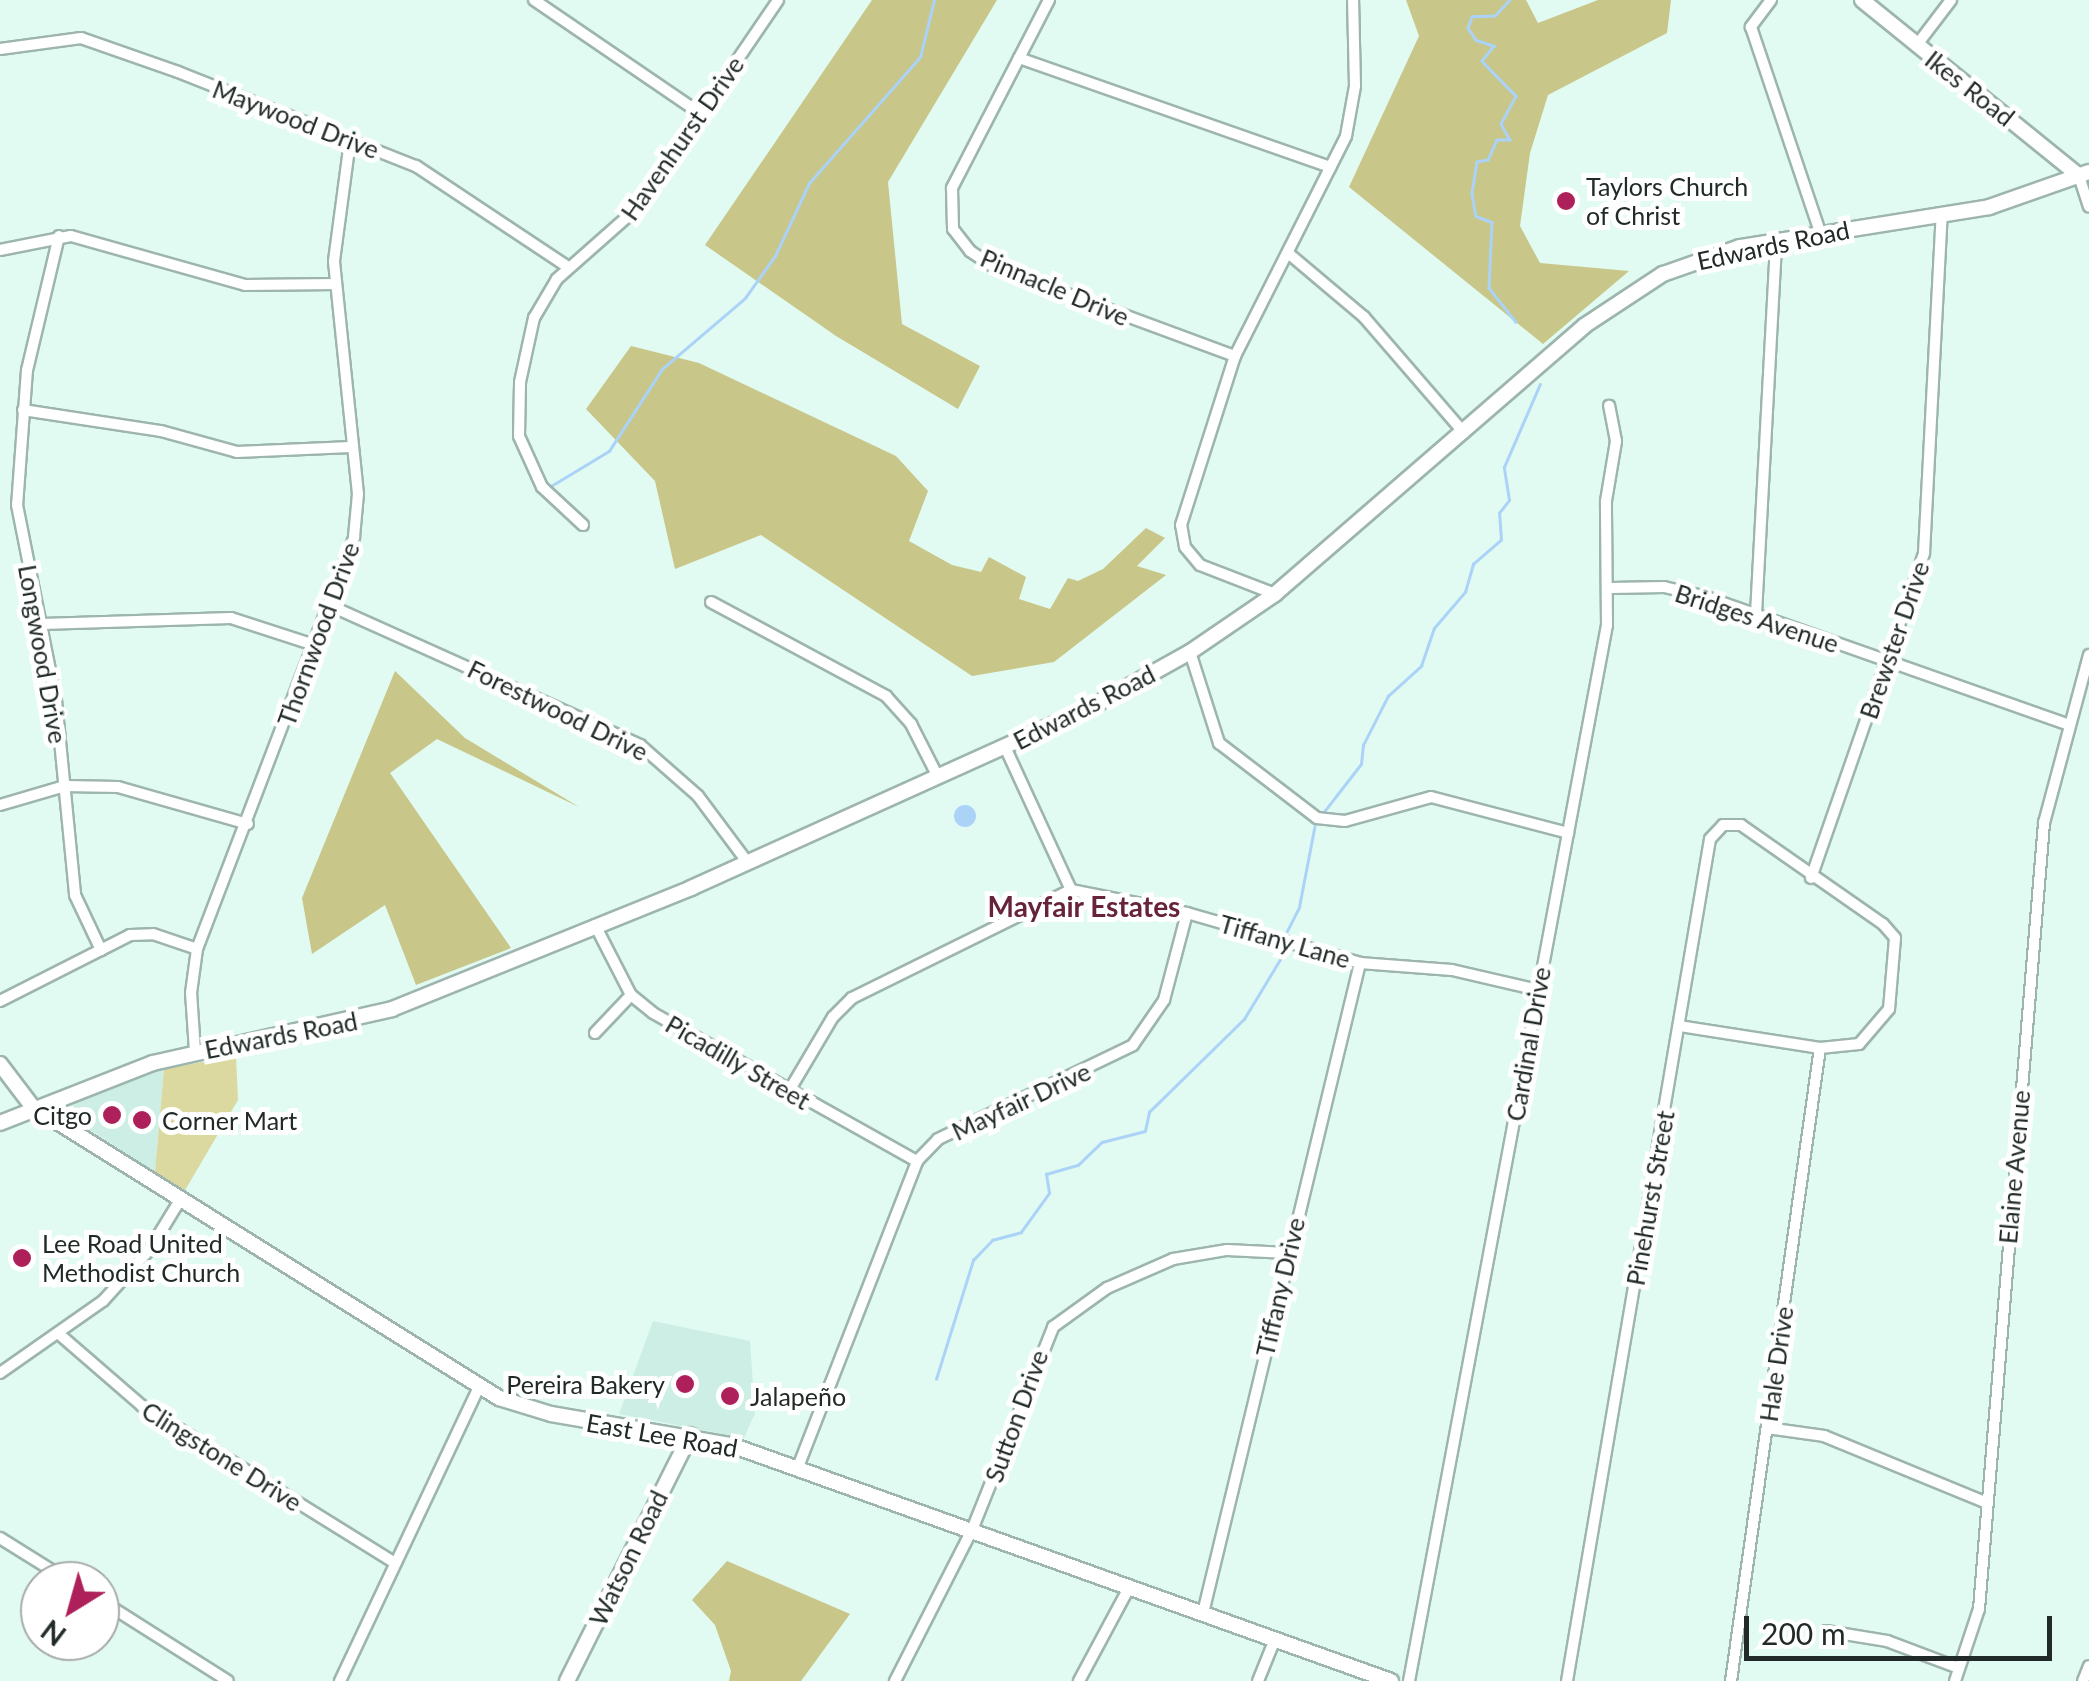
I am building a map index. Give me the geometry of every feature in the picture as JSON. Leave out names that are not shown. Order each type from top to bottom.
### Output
[{"type":"main road","name":"Ikes Road","points":[[1862,0],[2084,174]]},
{"type":"main road","name":"Edwards Road","points":[[0,1122],[32,1106],[196,1052],[364,1020],[748,863],[1004,747],[1190,652],[1275,594],[1584,326],[1634,291],[1708,256],[1776,240],[2022,198],[2084,174]]},
{"type":"main road","name":"East Lee Road","points":[[0,1064],[32,1106],[479,1388],[551,1414],[690,1435],[798,1467],[1391,1681]]},
{"type":"main road","name":"Watson Road","points":[[567,1681],[690,1435]]},
{"type":"street","points":[[534,0],[550,5],[701,114]]},
{"type":"street","name":"Havenhurst Drive","points":[[583,526],[536,478],[517,422],[534,318],[568,268],[635,210],[778,0]]},
{"type":"street","name":"Pinnacle Drive","points":[[1050,0],[952,188],[950,215],[960,240],[1021,278],[1235,356]]},
{"type":"street","points":[[1275,594],[1200,564],[1182,538],[1182,518],[1235,356],[1331,167],[1354,104],[1353,0]]},
{"type":"street","points":[[1771,0],[1751,27],[1820,232]]},
{"type":"street","points":[[1916,46],[1951,0]]},
{"type":"street","name":"Maywood Drive","points":[[0,49],[81,38],[350,141],[426,172],[568,268]]},
{"type":"street","points":[[1020,58],[1331,167]]},
{"type":"street","name":"Thornwood Drive","points":[[196,1052],[190,993],[197,949],[317,646],[357,518],[334,235],[350,141]]},
{"type":"street","points":[[2084,174],[2089,206]]},
{"type":"street","name":"Brewster Drive","points":[[1811,878],[1888,662],[1928,528],[1942,214]]},
{"type":"street","points":[[0,250],[59,236],[104,242],[245,285],[336,284]]},
{"type":"street","name":"Longwood Drive","points":[[59,236],[23,410],[17,505],[42,624],[65,786],[75,894],[102,950]]},
{"type":"street","points":[[1756,614],[1776,240]]},
{"type":"street","points":[[1288,254],[1364,317],[1464,433]]},
{"type":"street","name":"Cardinal Drive","points":[[1409,1681],[1611,588],[1606,501],[1616,441],[1608,406]]},
{"type":"street","points":[[23,410],[161,431],[237,452],[352,447]]},
{"type":"street","name":"Bridges Avenue","points":[[1611,588],[1675,589],[2069,725]]},
{"type":"street","points":[[711,602],[886,696],[911,724],[938,777]]},
{"type":"street","name":"Forestwood Drive","points":[[331,606],[640,745],[698,796],[748,863]]},
{"type":"street","points":[[42,624],[230,618],[317,646]]},
{"type":"street","points":[[1190,652],[1219,743],[1318,818],[1345,822],[1430,796],[1568,833]]},
{"type":"street","name":"Elaine Avenue","points":[[1956,1681],[1979,1609],[2044,823],[2089,656]]},
{"type":"street","points":[[789,1091],[833,1017],[852,998],[1071,890],[1004,747]]},
{"type":"street","points":[[0,804],[65,786],[141,790],[248,824]]},
{"type":"street","name":"Pinehurst Street","points":[[1568,1681],[1716,830],[1740,826],[1811,878]]},
{"type":"street","points":[[1679,1026],[1820,1048],[1852,1046],[1878,1029],[1889,1009],[1898,952],[1883,924],[1811,878]]},
{"type":"street","name":"Tiffany Lane","points":[[1071,890],[1188,913],[1360,962],[1452,970],[1538,990]]},
{"type":"street","name":"Mayfair Drive","points":[[917,1161],[938,1139],[1132,1045],[1164,1000],[1188,913]]},
{"type":"street","points":[[595,926],[631,995],[595,1033]]},
{"type":"street","points":[[0,1001],[144,932],[197,949]]},
{"type":"street","name":"Tiffany Drive","points":[[1203,1613],[1360,962]]},
{"type":"street","name":"Picadilly Street","points":[[631,995],[789,1091],[917,1161]]},
{"type":"street","name":"Hale Drive","points":[[1731,1681],[1820,1048]]},
{"type":"street","points":[[798,1467],[917,1161]]},
{"type":"street","points":[[0,1373],[58,1334],[136,1266],[180,1200]]},
{"type":"street","name":"Sutton Drive","points":[[895,1681],[972,1530],[1039,1350],[1058,1322],[1107,1288],[1173,1260],[1227,1250],[1288,1253]]},
{"type":"street","name":"Clingstone Drive","points":[[58,1334],[142,1406],[395,1564]]},
{"type":"street","points":[[340,1681],[479,1388]]},
{"type":"street","points":[[1766,1428],[1824,1436],[1986,1502]]},
{"type":"street","points":[[0,1538],[36,1561]]},
{"type":"street","points":[[1079,1681],[1130,1586]]},
{"type":"street","points":[[120,1613],[228,1681]]},
{"type":"street","points":[[1826,1631],[1888,1641],[1959,1668]]},
{"type":"street","points":[[1258,1681],[1275,1639]]},
{"type":"street","points":[[2083,1681],[2089,1666]]},
{"type":"shaded area","points":[[872,0],[997,0],[888,182],[902,324],[980,366],[958,409],[836,336],[705,245]]},
{"type":"shaded area","points":[[1406,0],[1526,0],[1538,23],[1598,0],[1671,0],[1667,33],[1548,95],[1530,153],[1520,226],[1540,263],[1629,271],[1543,344],[1349,187],[1419,36]]},
{"type":"shaded area","points":[[631,346],[699,363],[896,456],[928,491],[909,541],[952,565],[981,572],[989,557],[1026,577],[1019,599],[1050,609],[1068,578],[1078,581],[1103,569],[1146,528],[1165,538],[1137,566],[1166,575],[1054,662],[972,676],[761,535],[675,569],[655,481],[586,409]]},
{"type":"shaded area","points":[[395,671],[465,738],[579,807],[437,739],[390,773],[511,948],[416,985],[385,905],[312,954],[302,898]]},
{"type":"shaded area","points":[[236,1056],[238,1100],[184,1192],[155,1172],[164,1069]]},
{"type":"shaded area","points":[[164,1069],[155,1172],[73,1119],[74,1098]]},
{"type":"shaded area","points":[[653,1321],[750,1341],[755,1413],[744,1438],[619,1414]]},
{"type":"shaded area","points":[[727,1561],[850,1614],[801,1681],[729,1681],[731,1671],[715,1625],[692,1600]]},
{"type":"water","points":[[965,805],[973,808],[973,824],[965,827],[957,824],[954,816],[957,808]]},
{"type":"waterway","points":[[551,486],[609,451],[662,369],[745,298],[775,256],[809,183],[920,57],[934,0]]},
{"type":"waterway","points":[[1510,0],[1495,16],[1472,17],[1468,28],[1476,40],[1494,46],[1482,61],[1516,96],[1501,124],[1510,140],[1497,140],[1488,160],[1477,162],[1472,194],[1476,216],[1492,222],[1489,288],[1516,322]]},
{"type":"waterway","points":[[1323,813],[1361,764],[1363,745],[1388,696],[1421,666],[1434,628],[1465,592],[1473,564],[1501,540],[1499,513],[1509,500],[1504,467],[1540,384]]},
{"type":"waterway","points":[[1286,933],[1299,907],[1315,824]]},
{"type":"waterway","points":[[936,1379],[973,1260],[992,1240],[1021,1232],[1049,1193],[1046,1174],[1078,1165],[1102,1142],[1145,1131],[1149,1112],[1244,1019],[1287,948]]},
{"type":"place","name":"Taylors Church of Christ","points":[[1566,201]]},
{"type":"place","name":"Citgo","points":[[112,1115]]},
{"type":"place","name":"Corner Mart","points":[[142,1120]]},
{"type":"place","name":"Lee Road United Methodist Church","points":[[22,1258]]},
{"type":"place","name":"Pereira Bakery","points":[[685,1384]]},
{"type":"place","name":"Jalapeño","points":[[730,1396]]},
{"type":"district","name":"Mayfair Estates","points":[[1084,906]]}]
